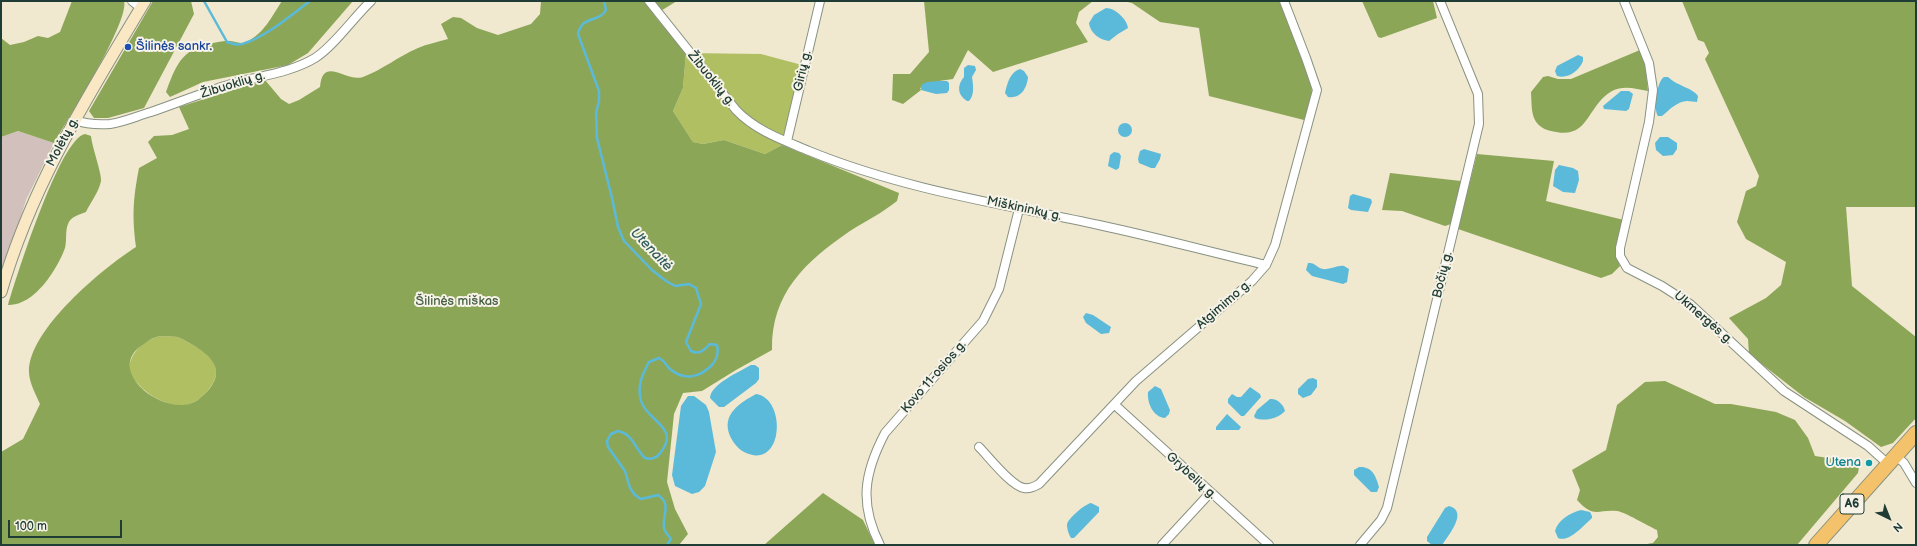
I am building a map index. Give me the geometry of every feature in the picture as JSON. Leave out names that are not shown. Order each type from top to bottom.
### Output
[{"type":"highway","name":"A6","points":[[1816,545],[1916,433]]},
{"type":"main road","name":"Molėtų g.","points":[[1,292],[8,268],[31,206],[74,120],[139,3]]},
{"type":"street","name":"Žibuoklių g.","points":[[74,120],[94,124],[110,124],[129,120],[231,84],[290,70],[317,57],[371,1]]},
{"type":"street","name":"Žibuoklių g.","points":[[649,1],[736,110],[748,122],[787,141]]},
{"type":"street","name":"Girių g.","points":[[787,141],[820,1]]},
{"type":"street","name":"Atgimimo g.","points":[[979,447],[1016,485],[1024,488],[1032,488],[1039,484],[1136,381],[1252,281],[1266,265],[1275,245],[1317,90],[1284,1]]},
{"type":"street","name":"Bočių g.","points":[[1360,545],[1380,520],[1387,508],[1479,124],[1478,94],[1440,1]]},
{"type":"street","name":"Ukmergės g.","points":[[1624,1],[1649,63],[1652,90],[1649,122],[1620,248],[1622,262],[1635,274],[1662,286],[1690,304],[1784,391],[1868,446],[1892,460],[1904,463],[1916,483]]},
{"type":"street","name":"Miškininkų g.","points":[[787,141],[870,174],[1019,209],[1099,225],[1266,265]]},
{"type":"street","name":"Kovo 11-osios g.","points":[[880,545],[869,522],[865,490],[877,448],[885,433],[983,321],[999,289],[1019,209]]},
{"type":"street","name":"Grybelių g.","points":[[1114,405],[1269,545]]},
{"type":"street","points":[[1162,545],[1210,493]]},
{"type":"shaded area","points":[[18,131],[54,143],[26,200],[1,281],[1,137]]},
{"type":"green space","points":[[72,1],[124,1],[123,12],[108,49],[54,143],[18,131],[1,137],[1,38],[10,45],[24,42],[38,36],[48,38],[60,32]]},
{"type":"green space","points":[[153,1],[191,1],[194,14],[144,108],[108,118],[94,118],[89,111]]},
{"type":"green space","points":[[282,1],[353,1],[308,53],[288,65],[203,82],[170,97],[166,92],[175,70],[180,61],[186,55],[201,46],[212,43],[228,41],[243,43],[252,39],[267,24]]},
{"type":"green space","name":"Šilinės miškas","points":[[541,1],[677,1],[654,15],[686,53],[683,88],[673,111],[693,142],[703,144],[724,140],[765,154],[782,145],[899,193],[897,201],[834,242],[819,254],[794,280],[785,295],[778,312],[773,330],[772,350],[702,391],[683,393],[674,414],[667,482],[675,509],[688,534],[679,545],[1,545],[1,452],[23,439],[40,404],[29,376],[32,355],[41,338],[70,302],[105,269],[136,247],[134,208],[135,189],[139,168],[157,158],[148,142],[154,136],[172,135],[189,129],[179,107],[265,80],[281,99],[289,104],[299,100],[320,87],[322,78],[330,71],[350,77],[363,77],[377,71],[418,48],[448,39],[441,24],[453,17],[461,18],[477,28],[498,35],[531,24],[540,14]],"holes":[[[166,336],[178,337],[207,356],[213,363],[216,371],[215,379],[210,389],[199,399],[187,404],[173,404],[158,399],[145,391],[135,381],[130,369],[131,357],[149,340]]]},
{"type":"green space","points":[[924,1],[1093,1],[1079,12],[1076,23],[1088,42],[993,72],[968,50],[953,79],[939,81],[920,88],[921,90],[903,104],[892,100],[893,74],[910,74],[929,52]]},
{"type":"green space","points":[[1123,1],[1280,1],[1295,35],[1309,73],[1312,96],[1304,120],[1209,96],[1199,28],[1160,22],[1132,3]]},
{"type":"green space","points":[[1362,1],[1433,1],[1437,18],[1381,38],[1378,37]]},
{"type":"green space","points":[[1682,1],[1916,1],[1916,207],[1846,207],[1852,286],[1916,337],[1916,418],[1893,443],[1881,447],[1845,421],[1804,397],[1749,354],[1748,339],[1729,318],[1766,298],[1781,285],[1786,262],[1746,239],[1737,222],[1746,191],[1756,186],[1759,176],[1705,59],[1709,53],[1704,42],[1698,40]]},
{"type":"green space","points":[[1640,50],[1645,64],[1648,91],[1621,88],[1612,91],[1603,98],[1586,121],[1573,131],[1564,133],[1551,131],[1544,129],[1536,121],[1532,111],[1531,92],[1543,77],[1548,76],[1558,79],[1571,79]]},
{"type":"green space","points":[[686,53],[761,54],[802,65],[782,145],[765,154],[724,140],[703,144],[693,142],[673,111],[683,88]]},
{"type":"green space","points":[[85,134],[91,136],[100,173],[101,181],[98,189],[86,212],[69,221],[65,248],[50,276],[27,300],[18,304],[8,305],[29,240],[52,183],[75,141]]},
{"type":"green space","points":[[1477,154],[1554,161],[1546,201],[1624,220],[1617,258],[1620,266],[1612,274],[1601,278],[1458,229]]},
{"type":"green space","points":[[1390,173],[1461,181],[1451,224],[1445,226],[1402,211],[1382,210]]},
{"type":"green space","points":[[162,336],[178,337],[207,355],[213,362],[216,370],[215,379],[210,388],[199,399],[192,403],[183,405],[167,403],[151,395],[132,378],[129,370],[135,353],[149,340]]},
{"type":"green space","points":[[1665,381],[1715,404],[1731,404],[1776,412],[1795,420],[1808,438],[1815,456],[1855,462],[1859,467],[1858,473],[1797,545],[1641,545],[1653,543],[1658,537],[1657,530],[1621,512],[1596,512],[1583,506],[1577,500],[1580,490],[1572,470],[1606,450],[1617,405],[1645,382]]},
{"type":"green space","points":[[823,493],[863,520],[875,545],[764,545]]},
{"type":"water","points":[[1106,8],[1113,10],[1120,15],[1128,28],[1109,41],[1102,39],[1093,33],[1089,23],[1094,15]]},
{"type":"water","points":[[1578,55],[1583,57],[1583,61],[1576,71],[1569,75],[1561,77],[1557,76],[1555,71],[1557,66]]},
{"type":"water","points":[[968,65],[975,66],[976,70],[972,77],[972,96],[969,101],[967,101],[961,96],[959,87],[964,77],[964,68]]},
{"type":"water","points":[[1020,69],[1024,71],[1028,77],[1025,89],[1016,96],[1008,97],[1005,93],[1008,82],[1011,76]]},
{"type":"water","points":[[1664,77],[1668,77],[1676,83],[1696,93],[1698,96],[1697,102],[1680,102],[1662,116],[1658,116],[1656,108],[1656,95],[1659,84]]},
{"type":"water","points":[[947,81],[949,83],[949,90],[947,93],[936,94],[921,90],[921,85],[927,82]]},
{"type":"water","points":[[1621,91],[1629,91],[1633,94],[1629,109],[1626,111],[1604,109],[1603,106]]},
{"type":"water","points":[[1122,123],[1128,123],[1132,127],[1132,133],[1128,137],[1122,137],[1118,133],[1118,127]]},
{"type":"water","points":[[1660,137],[1668,137],[1677,143],[1677,149],[1673,155],[1663,156],[1656,150],[1655,143]]},
{"type":"water","points":[[1144,149],[1161,154],[1155,168],[1139,163],[1138,159],[1140,151]]},
{"type":"water","points":[[1114,152],[1119,153],[1121,156],[1119,168],[1116,170],[1108,166],[1110,155]]},
{"type":"water","points":[[1559,165],[1573,168],[1578,171],[1579,180],[1575,193],[1563,192],[1553,186],[1555,170]]},
{"type":"water","points":[[1353,194],[1371,199],[1372,202],[1368,212],[1351,210],[1348,208],[1350,196]]},
{"type":"water","points":[[1308,263],[1312,263],[1323,269],[1344,266],[1349,269],[1347,282],[1343,284],[1312,276],[1306,270]]},
{"type":"water","points":[[1086,313],[1093,315],[1111,327],[1109,333],[1101,334],[1086,323],[1083,317]]},
{"type":"water","points":[[751,365],[755,365],[759,368],[759,379],[756,383],[724,407],[719,407],[710,398],[715,388],[726,379]]},
{"type":"water","points":[[1313,378],[1317,380],[1317,387],[1311,395],[1303,398],[1298,394],[1298,389],[1308,379]]},
{"type":"water","points":[[1155,386],[1161,389],[1170,410],[1169,414],[1165,418],[1157,415],[1150,405],[1148,392]]},
{"type":"water","points":[[1250,387],[1260,394],[1261,397],[1244,416],[1241,416],[1228,403],[1228,399],[1232,394],[1237,397],[1241,397]]},
{"type":"water","points":[[756,394],[766,398],[773,408],[777,432],[774,443],[767,452],[757,455],[744,452],[739,449],[731,438],[728,428],[730,415],[738,405]]},
{"type":"water","points":[[688,396],[694,396],[706,405],[709,412],[716,452],[705,486],[699,492],[692,494],[675,486],[672,475],[681,406]]},
{"type":"water","points":[[1270,399],[1280,402],[1285,411],[1272,419],[1263,420],[1255,418],[1254,416],[1257,410]]},
{"type":"water","points":[[1227,414],[1241,427],[1239,430],[1216,430],[1216,427]]},
{"type":"water","points":[[1359,467],[1367,468],[1373,472],[1379,487],[1377,492],[1371,492],[1354,475],[1354,470]]},
{"type":"water","points":[[1091,503],[1099,507],[1099,512],[1074,538],[1071,538],[1067,528],[1068,522],[1077,512]]},
{"type":"water","points":[[1449,506],[1455,509],[1457,513],[1455,524],[1442,545],[1432,545],[1427,541],[1427,537],[1445,508]]},
{"type":"water","points":[[1581,510],[1590,512],[1592,518],[1571,536],[1562,539],[1558,538],[1555,531],[1562,520]]},
{"type":"waterway","name":"Utenaitė","points":[[204,1],[227,42],[238,45],[253,40],[279,25],[310,1]]},
{"type":"waterway","name":"Utenaitė","points":[[604,1],[606,10],[603,14],[583,24],[578,34],[599,91],[599,101],[596,113],[597,138],[618,227],[624,241],[652,270],[666,281],[675,286],[689,284],[696,288],[701,304],[686,342],[691,351],[699,352],[704,350],[710,344],[717,345],[718,348],[717,356],[712,365],[697,375],[686,376],[675,373],[659,358],[649,362],[641,381],[640,396],[644,408],[665,430],[667,436],[666,443],[658,456],[652,459],[645,458],[630,438],[618,431],[611,434],[607,441],[608,447],[625,471],[630,488],[635,495],[641,499],[658,495],[665,502],[666,510],[664,528],[671,539],[667,545]]},
{"type":"place","name":"Šilinės sankr.","points":[[128,47]]},
{"type":"place","name":"Utena","points":[[1869,463]]}]
